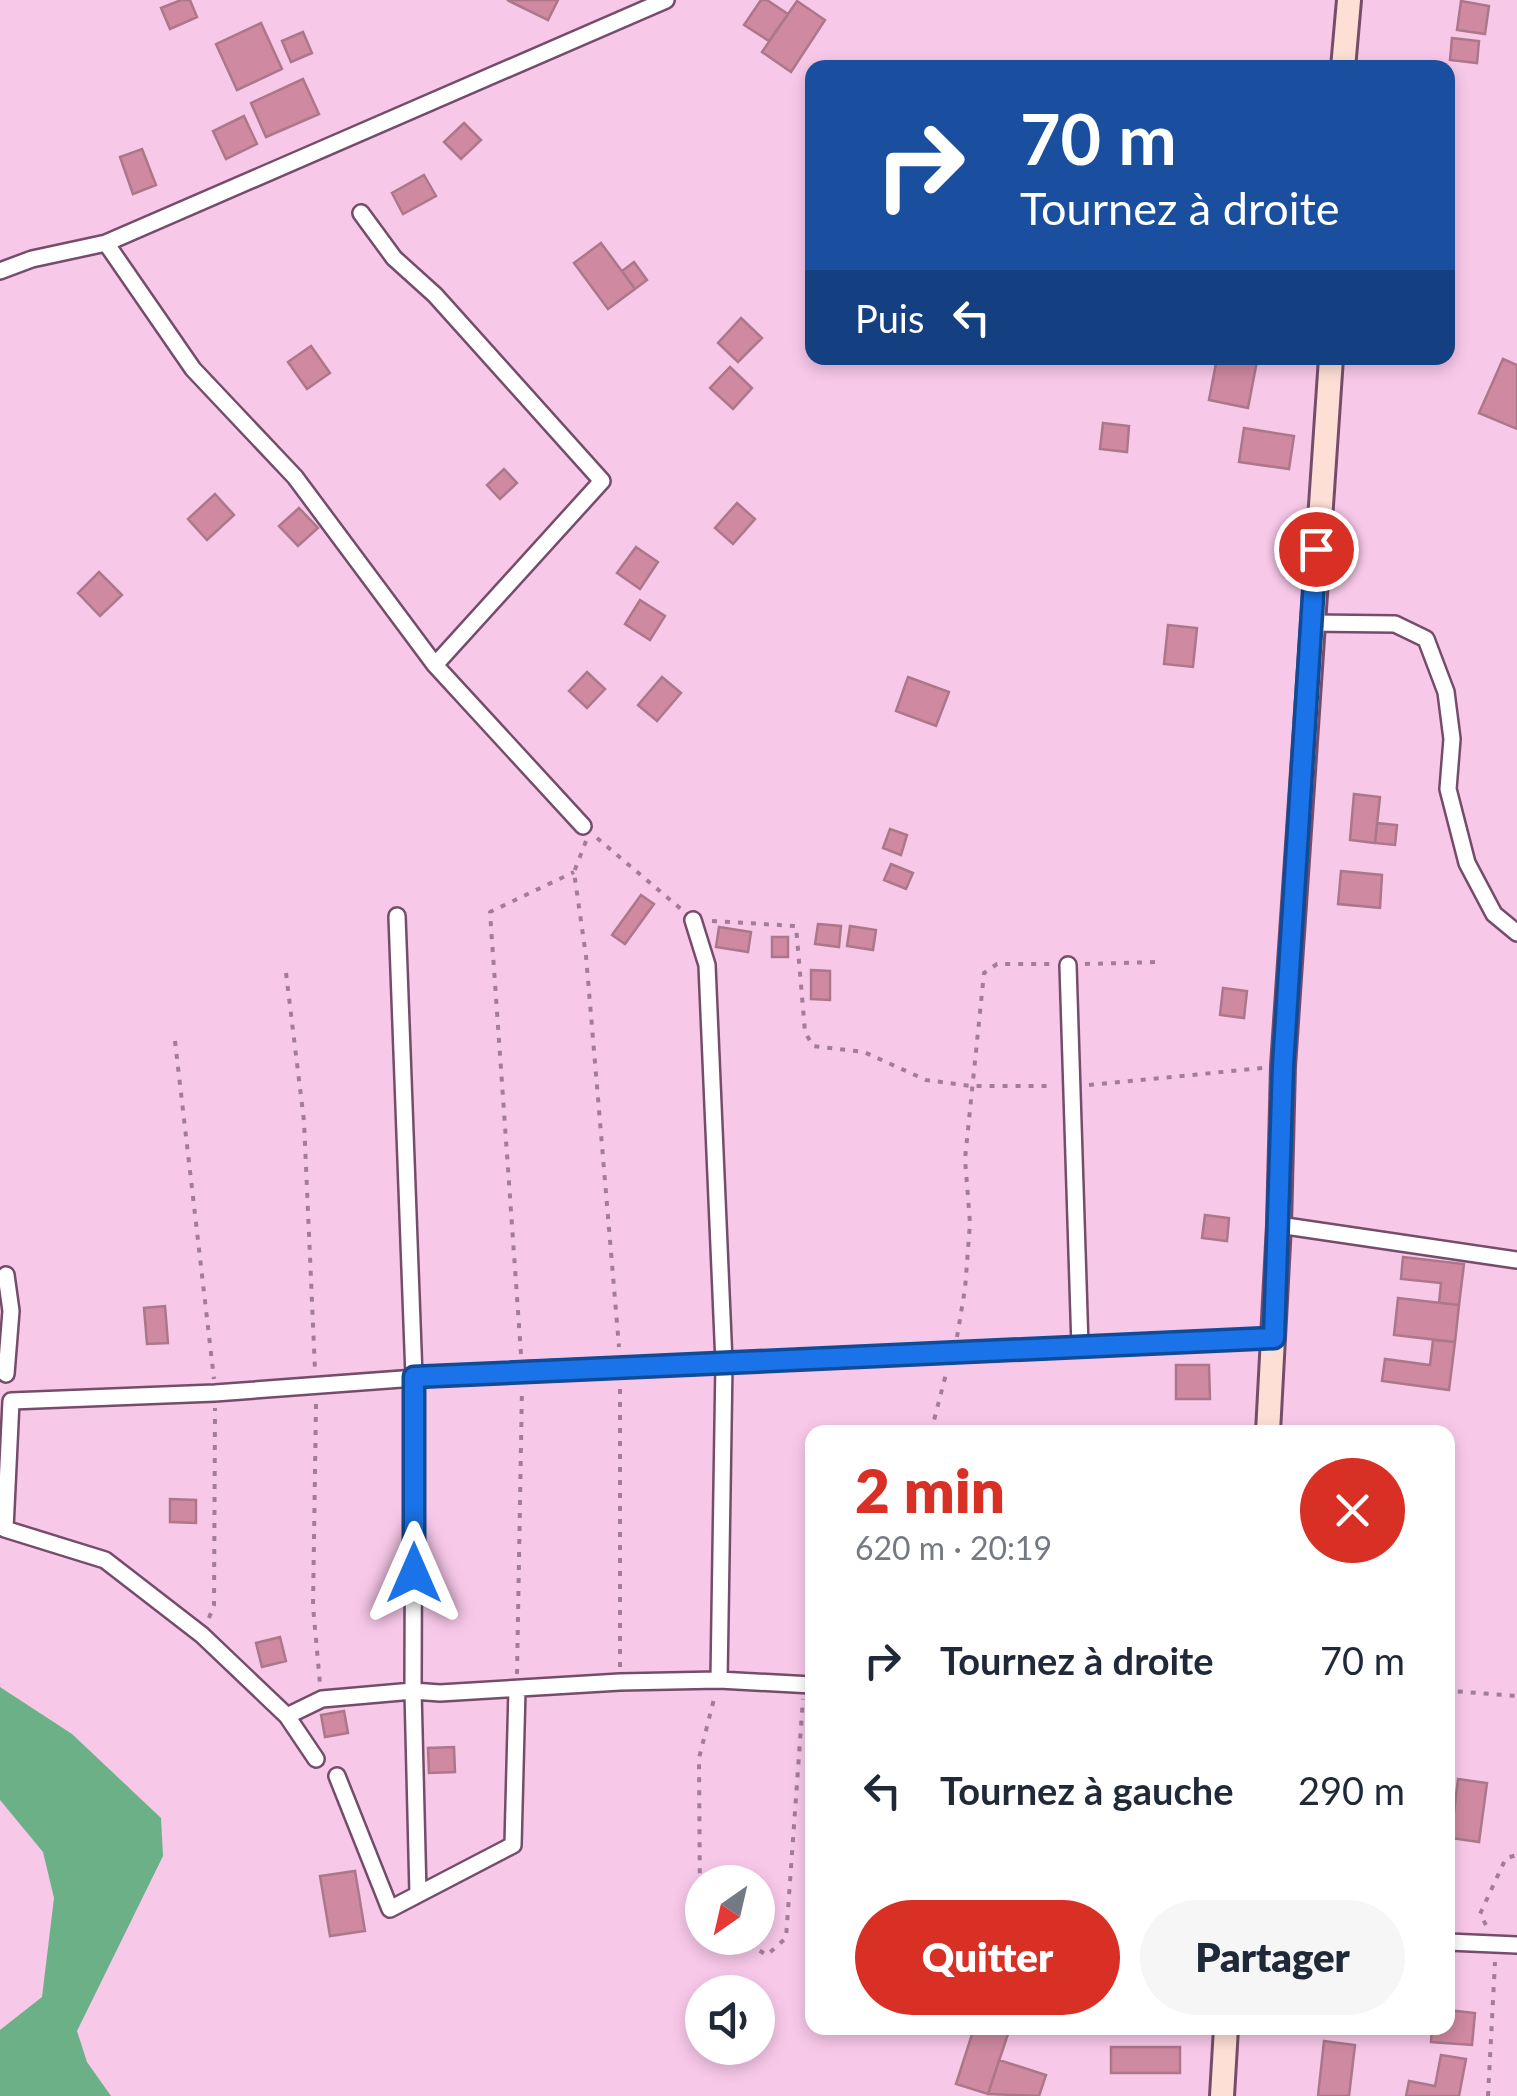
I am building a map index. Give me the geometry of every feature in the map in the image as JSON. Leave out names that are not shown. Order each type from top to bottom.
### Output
[{"type":"main road","points":[[1344,60],[1348,0]]},
{"type":"main road","points":[[1268,1425],[1283,1066],[1329,365]]},
{"type":"main road","points":[[1222,2096],[1226,2035]]},
{"type":"street","points":[[0,271],[32,258],[106,242],[666,0]]},
{"type":"street","points":[[361,213],[394,258],[436,295],[602,481],[435,665]]},
{"type":"street","points":[[106,242],[193,368],[295,477],[435,665],[582,826]]},
{"type":"street","points":[[1310,623],[1395,624],[1426,639],[1446,692],[1452,739],[1448,789],[1467,863],[1494,914],[1517,932]]},
{"type":"street","points":[[397,916],[414,1377],[413,1691],[418,1894]]},
{"type":"street","points":[[693,920],[708,965],[724,1364],[718,1680]]},
{"type":"street","points":[[1068,964],[1080,1346]]},
{"type":"street","points":[[1279,1224],[1517,1260]]},
{"type":"street","points":[[6,1275],[12,1311],[3,1373],[10,1400],[6,1529],[105,1560],[202,1636],[287,1716],[316,1759]]},
{"type":"street","points":[[10,1400],[215,1393],[522,1370],[1274,1338]]},
{"type":"street","points":[[287,1716],[322,1699],[413,1691],[718,1680],[805,1684]]},
{"type":"street","points":[[337,1776],[390,1910],[513,1845],[517,1689]]},
{"type":"street","points":[[1455,1942],[1517,1945]]},
{"type":"path","points":[[620,1682],[620,1368],[586,956],[574,872],[590,832],[693,920],[796,926],[805,1032],[813,1046],[864,1052],[926,1080],[971,1086],[1072,1086],[1283,1066]]},
{"type":"path","points":[[517,1689],[522,1370],[490,912],[574,872]]},
{"type":"path","points":[[933,1425],[954,1353],[965,1290],[970,1223],[965,1160],[984,974],[997,964],[1156,962]]},
{"type":"path","points":[[286,974],[304,1121],[316,1386],[313,1606],[322,1699]]},
{"type":"path","points":[[175,1040],[215,1393],[214,1605],[202,1636]]},
{"type":"path","points":[[700,1865],[699,1758],[718,1680]]},
{"type":"path","points":[[1455,1691],[1517,1696]]},
{"type":"path","points":[[775,1948],[786,1938],[805,1719]]},
{"type":"path","points":[[1488,2096],[1496,1945],[1480,1914],[1506,1858],[1517,1855]]},
{"type":"shaded area","points":[[0,1687],[72,1734],[161,1818],[163,1856],[77,2031],[87,2062],[111,2096],[0,2096],[0,2030],[42,1997],[54,1898],[43,1852],[0,1800]]},
{"type":"building","points":[[190,0],[197,17],[170,29],[161,8]]},
{"type":"building","points":[[507,0],[558,0],[548,20]]},
{"type":"building","points":[[761,0],[788,14],[769,41],[744,25]]},
{"type":"building","points":[[797,1],[825,20],[791,72],[762,52]]},
{"type":"building","points":[[1461,1],[1489,6],[1485,34],[1457,30]]},
{"type":"building","points":[[261,23],[282,69],[237,90],[216,44]]},
{"type":"building","points":[[303,32],[312,53],[291,62],[282,41]]},
{"type":"building","points":[[1452,38],[1479,41],[1477,63],[1450,60]]},
{"type":"building","points":[[303,79],[319,114],[266,137],[251,103]]},
{"type":"building","points":[[244,116],[257,144],[226,159],[213,131]]},
{"type":"building","points":[[464,123],[481,140],[461,159],[444,142]]},
{"type":"building","points":[[142,149],[156,185],[133,194],[120,157]]},
{"type":"building","points":[[424,175],[436,196],[403,214],[392,193]]},
{"type":"building","points":[[601,243],[635,289],[608,309],[574,263]]},
{"type":"building","points":[[634,262],[647,280],[635,289],[622,271]]},
{"type":"building","points":[[741,318],[762,338],[738,362],[718,343]]},
{"type":"building","points":[[311,346],[330,373],[307,389],[288,362]]},
{"type":"building","points":[[1503,359],[1517,365],[1517,429],[1479,413]]},
{"type":"building","points":[[1216,365],[1256,365],[1248,408],[1209,400]]},
{"type":"building","points":[[730,367],[752,388],[733,409],[710,388]]},
{"type":"building","points":[[1103,423],[1129,426],[1127,452],[1100,449]]},
{"type":"building","points":[[1244,428],[1294,436],[1289,469],[1239,462]]},
{"type":"building","points":[[504,469],[517,483],[500,499],[487,485]]},
{"type":"building","points":[[215,494],[234,515],[207,540],[188,519]]},
{"type":"building","points":[[737,503],[755,519],[733,544],[715,528]]},
{"type":"building","points":[[299,508],[318,528],[298,546],[279,526]]},
{"type":"building","points":[[636,547],[658,562],[640,589],[617,573]]},
{"type":"building","points":[[99,572],[122,595],[100,616],[78,593]]},
{"type":"building","points":[[640,600],[665,616],[650,640],[625,624]]},
{"type":"building","points":[[1168,625],[1197,628],[1193,667],[1164,664]]},
{"type":"building","points":[[587,672],[605,689],[587,708],[569,691]]},
{"type":"building","points":[[662,677],[681,693],[657,721],[638,705]]},
{"type":"building","points":[[908,677],[949,692],[936,726],[896,711]]},
{"type":"building","points":[[1354,794],[1380,797],[1375,843],[1350,840]]},
{"type":"building","points":[[1377,823],[1397,825],[1395,845],[1375,843]]},
{"type":"building","points":[[890,829],[907,835],[901,855],[883,848]]},
{"type":"building","points":[[891,864],[913,873],[906,889],[884,880]]},
{"type":"building","points":[[1341,871],[1382,875],[1380,908],[1338,904]]},
{"type":"building","points":[[641,895],[654,904],[625,944],[612,935]]},
{"type":"building","points":[[818,924],[841,926],[839,947],[815,944]]},
{"type":"building","points":[[850,926],[876,930],[873,950],[847,946]]},
{"type":"building","points":[[719,927],[751,932],[748,952],[716,947]]},
{"type":"building","points":[[772,937],[788,937],[788,957],[772,957]]},
{"type":"building","points":[[811,970],[830,971],[830,1000],[811,999]]},
{"type":"building","points":[[1223,988],[1247,991],[1244,1018],[1220,1015]]},
{"type":"building","points":[[1205,1215],[1229,1218],[1227,1241],[1202,1238]]},
{"type":"building","points":[[1403,1257],[1464,1264],[1459,1305],[1439,1303],[1441,1283],[1401,1279]]},
{"type":"building","points":[[1398,1298],[1459,1305],[1455,1342],[1394,1335]]},
{"type":"building","points":[[165,1306],[168,1343],[147,1344],[144,1308]]},
{"type":"building","points":[[1433,1340],[1455,1342],[1449,1390],[1382,1381],[1385,1359],[1430,1365]]},
{"type":"building","points":[[1176,1365],[1209,1365],[1210,1399],[1176,1399]]},
{"type":"building","points":[[170,1499],[196,1500],[196,1523],[170,1522]]},
{"type":"building","points":[[280,1637],[286,1661],[262,1667],[256,1643]]},
{"type":"building","points":[[344,1711],[348,1733],[325,1737],[321,1715]]},
{"type":"building","points":[[454,1747],[455,1772],[429,1773],[428,1748]]},
{"type":"building","points":[[1458,1779],[1487,1783],[1479,1842],[1455,1839]]},
{"type":"building","points":[[355,1871],[365,1931],[330,1936],[320,1876]]},
{"type":"building","points":[[1455,2011],[1475,2013],[1472,2045],[1431,2042],[1432,2035],[1455,2035]]},
{"type":"building","points":[[972,2035],[1008,2035],[988,2094],[956,2084]]},
{"type":"building","points":[[1324,2041],[1355,2045],[1349,2096],[1318,2096]]},
{"type":"building","points":[[1111,2047],[1180,2047],[1180,2073],[1111,2073]]},
{"type":"building","points":[[1441,2055],[1466,2059],[1459,2096],[1406,2096],[1409,2081],[1435,2086]]},
{"type":"building","points":[[999,2060],[1046,2075],[1039,2096],[988,2094]]},
{"type":"route","points":[[414,1573],[414,1377],[1274,1338],[1283,1066],[1316,549]]}]
